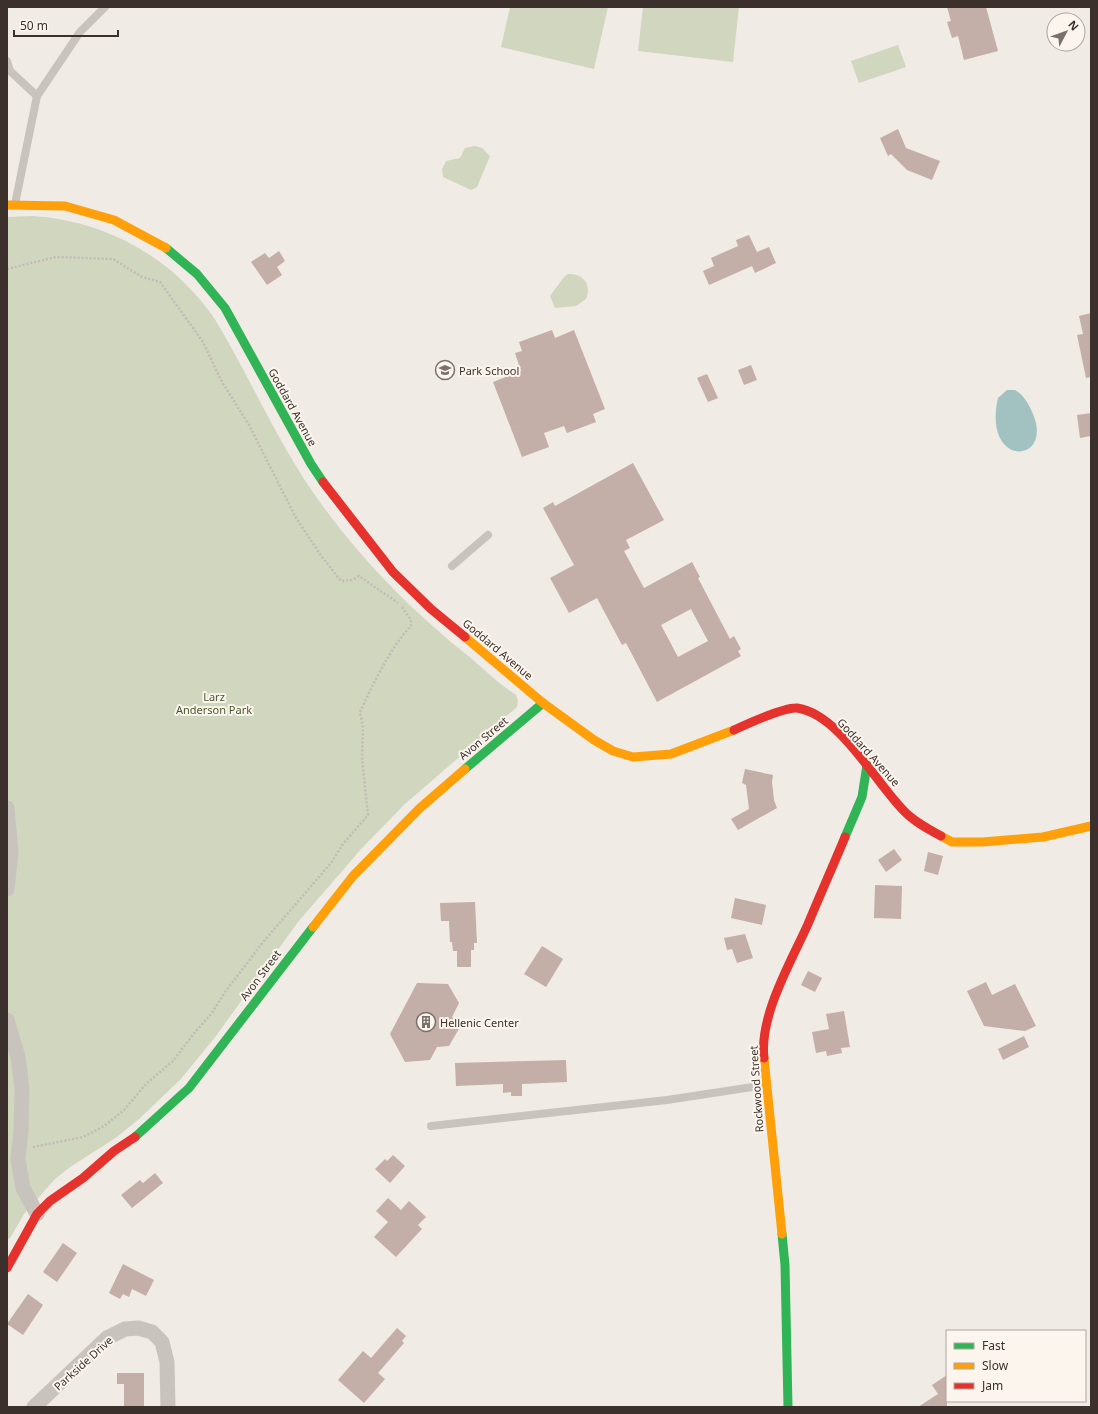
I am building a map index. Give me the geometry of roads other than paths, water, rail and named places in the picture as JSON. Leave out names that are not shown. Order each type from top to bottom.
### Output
[{"type":"street","name":"Goddard Avenue","points":[[11,205],[65,206],[114,220],[158,242],[197,274],[225,308],[311,464],[334,498],[393,572],[431,609],[543,703],[594,740],[613,751],[633,757],[671,754],[779,712],[796,708],[816,714],[842,736],[905,812],[924,827],[952,842],[983,842],[1044,837],[1091,826]]},
{"type":"street","name":"Avon Street","points":[[7,1268],[37,1214],[50,1201],[83,1178],[114,1151],[139,1134],[189,1088],[284,963],[353,876],[420,808],[543,703]]},
{"type":"street","name":"Rockwood Street","points":[[788,1407],[785,1265],[763,1051],[765,1029],[786,968],[807,925],[862,797],[867,765]]},
{"type":"street","points":[[7,808],[11,853],[7,889]]},
{"type":"street","points":[[7,1020],[18,1057],[22,1089],[18,1159],[23,1188],[37,1214]]},
{"type":"street","name":"Parkside Drive","points":[[34,1407],[107,1338],[125,1328],[138,1328],[152,1332],[162,1342],[167,1362],[168,1407]]},
{"type":"lane","points":[[11,205],[37,96],[80,32],[106,7]]},
{"type":"lane","points":[[7,61],[10,71],[37,96]]},
{"type":"lane","points":[[452,566],[488,535]]},
{"type":"lane","points":[[431,1126],[667,1100],[766,1084]]},
{"type":"water","points":[[1007,390],[1015,390],[1024,397],[1033,414],[1037,431],[1034,443],[1027,450],[1017,451],[1008,447],[1000,437],[996,421],[998,398]]},
{"type":"place","name":"Park School","points":[[445,370]]},
{"type":"place","name":"Hellenic Center","points":[[426,1022]]},
{"type":"park label","name":"Larz Anderson Park","points":[[214,702]]}]
